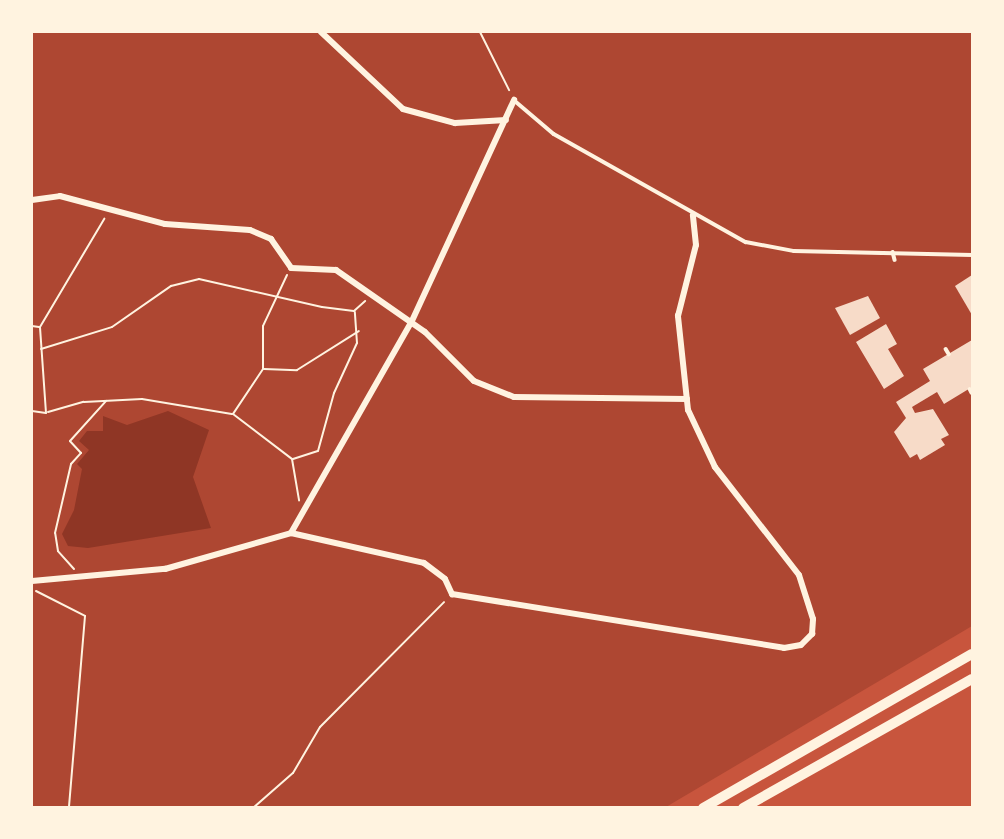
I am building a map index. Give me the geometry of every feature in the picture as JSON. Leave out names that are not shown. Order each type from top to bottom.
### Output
[{"type":"highway","points":[[702,807],[972,654]]},
{"type":"highway","points":[[743,807],[972,679]]},
{"type":"street","points":[[321,32],[403,109],[455,124],[506,120]]},
{"type":"street","points":[[291,533],[411,323],[514,100]]},
{"type":"street","points":[[32,200],[60,196],[165,224],[250,230],[271,239],[291,268],[336,271],[368,298],[411,323],[474,381],[514,397],[687,399]]},
{"type":"street","points":[[32,581],[165,569],[291,533],[424,562],[452,594],[784,649],[801,645],[812,634],[813,619],[799,575],[715,467],[687,399],[678,316],[696,245],[693,215]]},
{"type":"lane","points":[[514,100],[554,134],[693,215],[746,242],[794,251],[972,255]]},
{"type":"lane","points":[[892,252],[895,260]]},
{"type":"path","points":[[480,32],[514,100]]},
{"type":"path","points":[[46,413],[40,327],[113,211]]},
{"type":"path","points":[[233,414],[263,369],[262,326],[291,268]]},
{"type":"path","points":[[41,349],[112,327],[171,286],[199,279],[276,298],[354,311]]},
{"type":"path","points":[[354,311],[368,298]]},
{"type":"path","points":[[292,459],[318,451],[359,331],[354,311]]},
{"type":"path","points":[[32,326],[40,327]]},
{"type":"path","points":[[263,369],[296,370],[359,331]]},
{"type":"path","points":[[32,411],[46,413],[106,401],[142,399],[233,414],[292,459],[303,513]]},
{"type":"path","points":[[75,577],[55,533],[72,464],[81,453],[70,441],[106,401]]},
{"type":"path","points":[[32,588],[85,616],[69,807]]},
{"type":"path","points":[[253,807],[293,773],[320,727],[452,594]]},
{"type":"shaded area","points":[[32,32],[972,32],[972,626],[666,807],[32,807]]},
{"type":"shaded area","points":[[168,411],[209,430],[193,477],[211,528],[88,548],[68,546],[62,534],[74,510],[82,469],[77,464],[89,450],[79,441],[87,431],[103,431],[103,416],[127,425]]},
{"type":"building","points":[[972,275],[972,315],[955,286]]},
{"type":"building","points":[[868,296],[880,318],[850,335],[835,308]]},
{"type":"building","points":[[886,324],[897,344],[888,349],[904,376],[884,389],[856,342]]},
{"type":"building","points":[[972,340],[972,387],[944,404],[937,392],[912,407],[915,413],[933,409],[949,435],[941,439],[945,445],[920,460],[917,454],[910,458],[894,432],[906,418],[896,402],[930,381],[923,369]]}]
